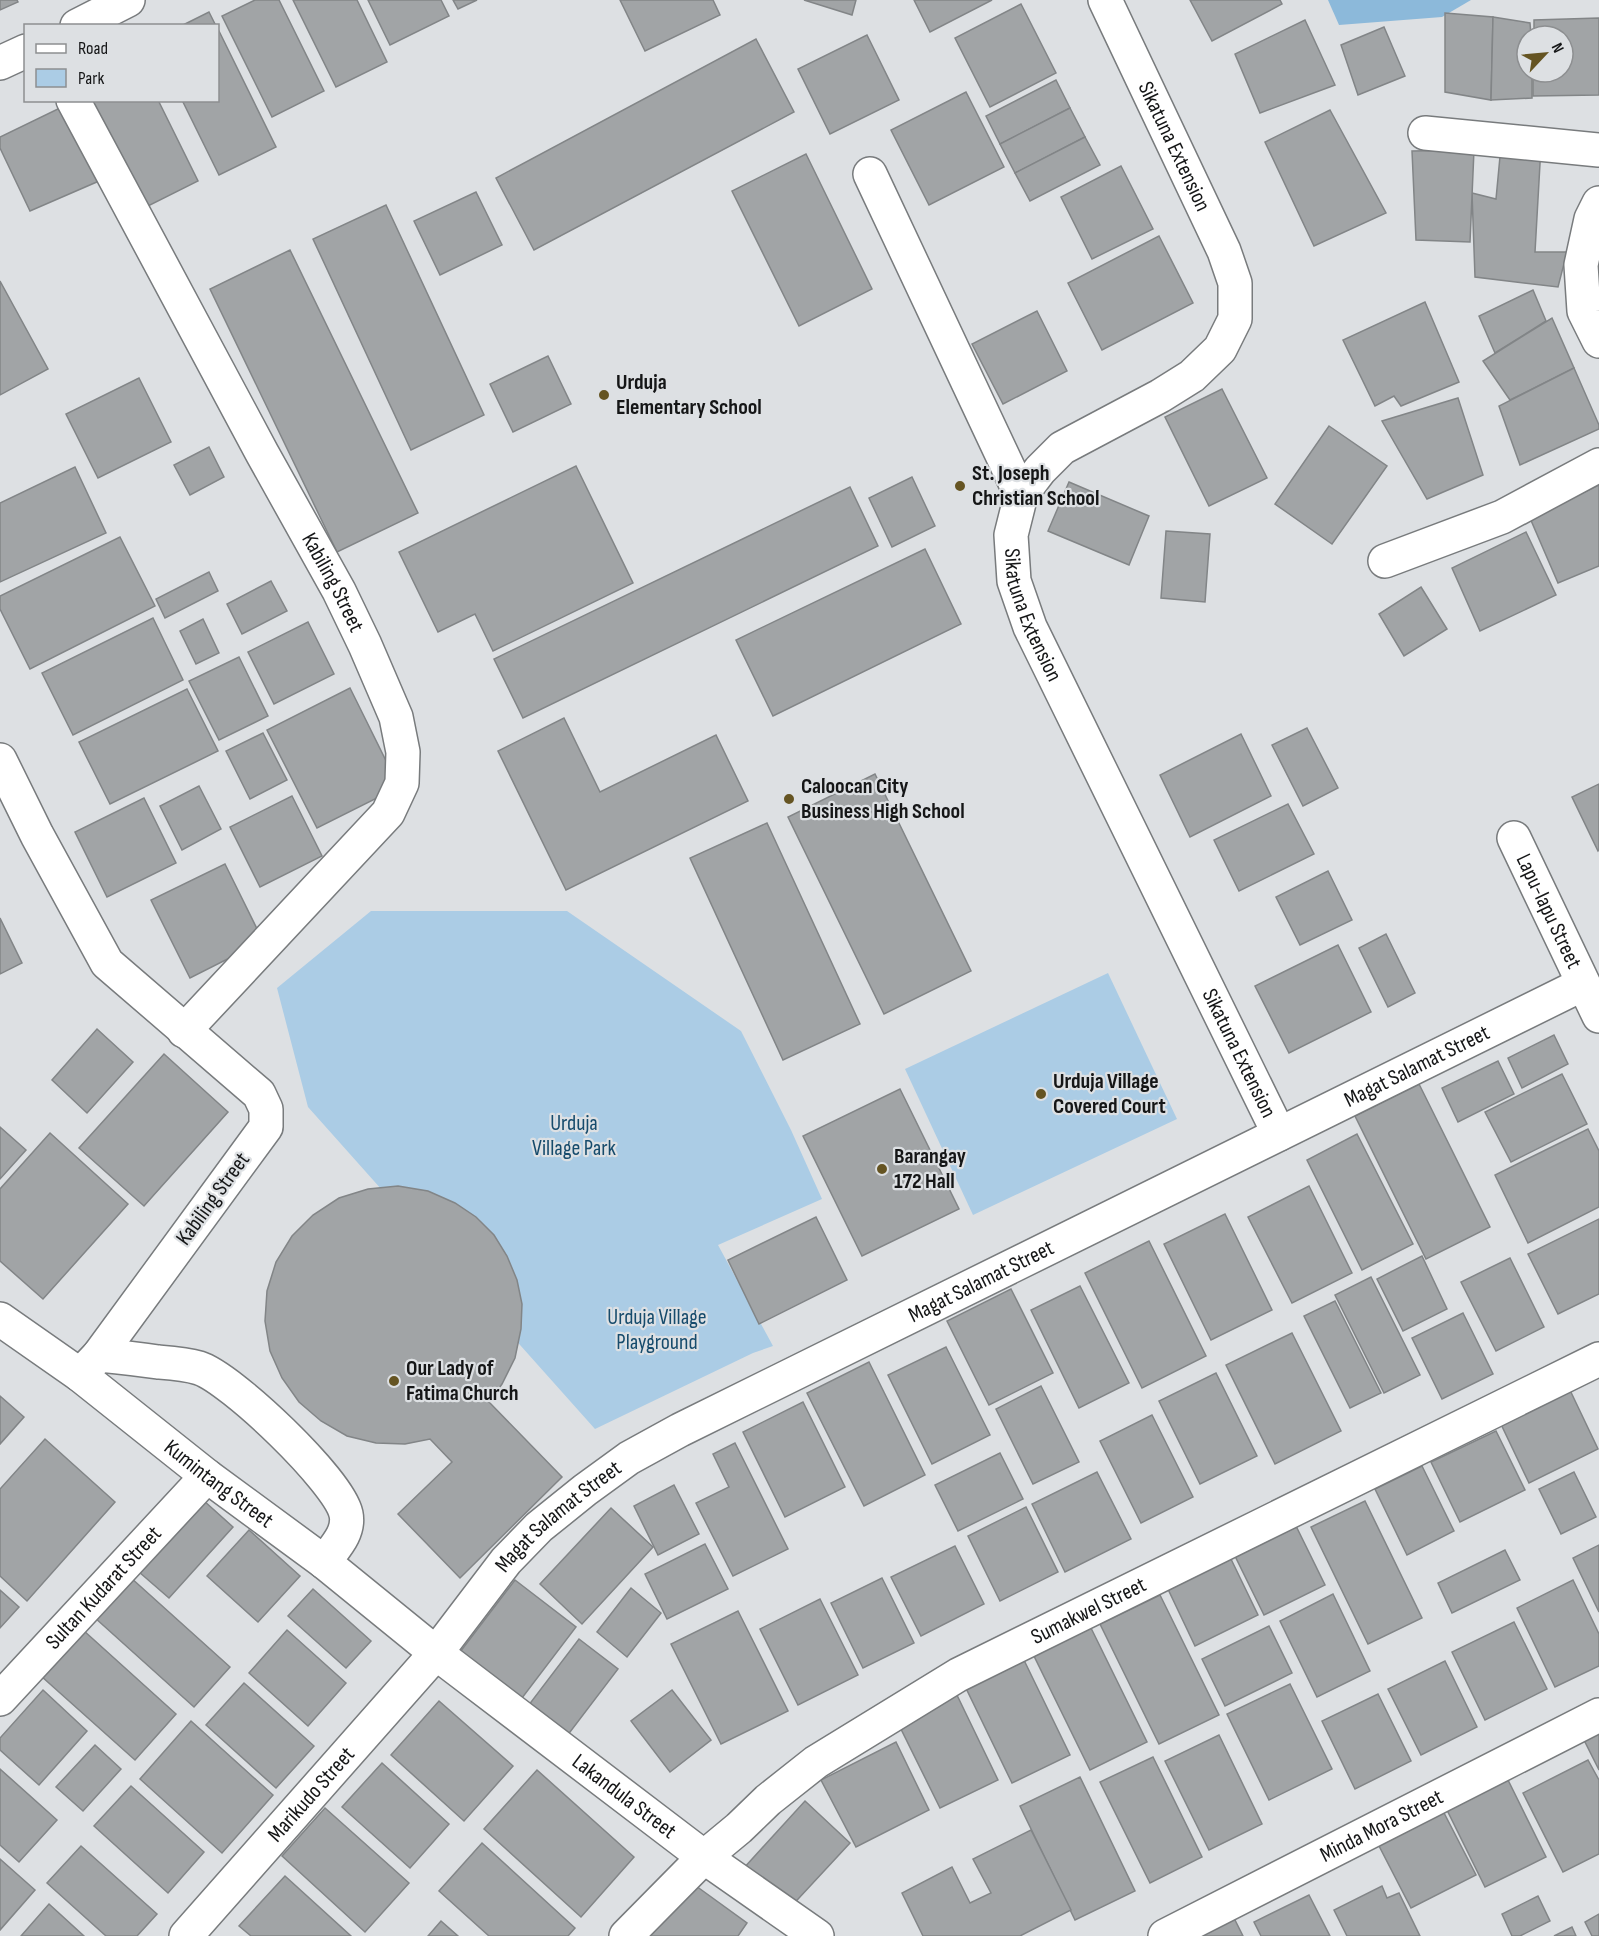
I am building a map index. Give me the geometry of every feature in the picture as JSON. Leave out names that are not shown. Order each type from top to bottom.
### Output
[{"type":"street","points":[[80,24],[128,0]]},
{"type":"street","name":"Sikatuna Extension","points":[[1105,0],[1224,251],[1235,283],[1235,319],[1220,350],[1192,376],[1160,396],[1062,448],[1040,470],[1021,495],[1011,535],[1014,581],[1030,627],[1279,1134]]},
{"type":"street","points":[[0,63],[24,52]]},
{"type":"street","name":"Kabiling Street","points":[[74,102],[262,453],[339,591],[396,717],[403,752],[402,783],[388,813],[184,1031]]},
{"type":"street","points":[[1425,134],[1599,150]]},
{"type":"street","points":[[870,174],[1021,495]]},
{"type":"street","points":[[1599,203],[1591,219],[1581,265],[1584,311],[1599,341]]},
{"type":"street","points":[[1385,561],[1502,517],[1599,465]]},
{"type":"street","name":"Kabiling Street","points":[[0,760],[37,835],[107,963],[259,1094],[266,1109],[266,1127],[90,1365]]},
{"type":"street","name":"Lapu-lapu Street","points":[[1514,838],[1599,1016]]},
{"type":"street","name":"Magat Salamat Street","points":[[436,1653],[506,1561],[539,1527],[629,1458],[680,1430],[1584,984]]},
{"type":"street","name":"Kumintang Street","points":[[0,1319],[90,1365],[207,1476],[324,1562],[436,1653]]},
{"type":"street","name":"Sumakwel Street","points":[[626,1936],[704,1857],[768,1800],[816,1762],[958,1675],[1599,1359]]},
{"type":"street","points":[[90,1365],[199,1368],[215,1375],[258,1411],[330,1484],[341,1502],[346,1515],[346,1531],[324,1562]]},
{"type":"street","name":"Sultan Kudarat Street","points":[[0,1699],[207,1476]]},
{"type":"street","name":"Lakandula Street","points":[[436,1653],[704,1857],[817,1936]]},
{"type":"street","name":"Marikudo Street","points":[[186,1936],[436,1653]]},
{"type":"street","name":"Minda Mora Street","points":[[1165,1936],[1599,1715]]},
{"type":"green space","name":"Urduja Village Park","points":[[371,911],[567,911],[741,1031],[791,1130],[822,1199],[718,1245],[773,1346],[753,1353],[595,1429],[308,1107],[277,988]]},
{"type":"green space","name":"Urduja Village Covered Court","points":[[1108,973],[1177,1119],[973,1215],[905,1069]]},
{"type":"shaded area","points":[[1328,0],[1471,0],[1442,17],[1339,25]]},
{"type":"building","points":[[0,0],[17,0],[18,2],[0,10]]},
{"type":"building","points":[[255,0],[279,0],[324,91],[272,117],[222,16]]},
{"type":"building","points":[[293,0],[357,0],[387,62],[336,87]]},
{"type":"building","points":[[368,0],[441,0],[449,16],[390,45]]},
{"type":"building","points":[[453,0],[477,0],[458,9]]},
{"type":"building","points":[[620,0],[713,0],[720,15],[645,51]]},
{"type":"building","points":[[804,0],[856,0],[852,15]]},
{"type":"building","points":[[914,0],[992,0],[930,32]]},
{"type":"building","points":[[1190,0],[1280,0],[1282,4],[1212,41]]},
{"type":"building","points":[[1021,4],[1056,73],[990,107],[955,38]]},
{"type":"building","points":[[209,12],[215,24],[185,24]]},
{"type":"building","points":[[1445,13],[1493,17],[1491,100],[1445,92]]},
{"type":"building","points":[[1493,17],[1530,23],[1515,24],[1515,84],[1532,84],[1532,98],[1491,100]]},
{"type":"building","points":[[1599,18],[1599,95],[1533,96],[1533,84],[1575,84],[1575,24],[1534,24],[1534,20]]},
{"type":"building","points":[[1305,20],[1335,85],[1260,113],[1235,54]]},
{"type":"building","points":[[1384,27],[1405,76],[1358,95],[1341,45]]},
{"type":"building","points":[[219,31],[276,147],[219,175],[183,102],[219,102]]},
{"type":"building","points":[[867,35],[899,100],[830,134],[798,69]]},
{"type":"building","points":[[756,39],[794,112],[534,250],[496,178]]},
{"type":"building","points":[[1056,80],[1070,108],[1000,144],[986,116]]},
{"type":"building","points":[[966,92],[1004,167],[929,205],[891,130]]},
{"type":"building","points":[[87,102],[159,102],[198,181],[140,210]]},
{"type":"building","points":[[64,106],[99,181],[30,211],[0,148],[0,137]]},
{"type":"building","points":[[1070,108],[1085,137],[1015,173],[1000,144]]},
{"type":"building","points":[[1330,110],[1386,213],[1314,246],[1265,142]]},
{"type":"building","points":[[1085,137],[1100,165],[1030,201],[1015,173]]},
{"type":"building","points":[[1501,146],[1541,146],[1535,252],[1567,252],[1558,287],[1475,277],[1472,193],[1496,199]]},
{"type":"building","points":[[1474,150],[1470,242],[1416,240],[1412,151]]},
{"type":"building","points":[[806,154],[872,289],[799,326],[732,191]]},
{"type":"building","points":[[1121,166],[1153,229],[1092,259],[1061,197]]},
{"type":"building","points":[[476,192],[502,245],[440,275],[414,221]]},
{"type":"building","points":[[386,205],[484,415],[411,450],[313,239]]},
{"type":"building","points":[[1159,236],[1193,303],[1102,350],[1068,283]]},
{"type":"building","points":[[290,250],[418,513],[337,552],[210,289]]},
{"type":"building","points":[[0,281],[48,369],[0,395]]},
{"type":"building","points":[[1533,290],[1546,321],[1495,353],[1479,316]]},
{"type":"building","points":[[1425,302],[1459,382],[1401,406],[1394,396],[1375,406],[1343,340]]},
{"type":"building","points":[[1037,311],[1067,371],[1003,404],[972,344]]},
{"type":"building","points":[[1552,318],[1574,368],[1510,400],[1483,361]]},
{"type":"building","points":[[548,356],[571,404],[513,432],[490,384]]},
{"type":"building","points":[[1574,368],[1599,429],[1520,465],[1499,406]]},
{"type":"building","points":[[139,378],[171,442],[98,478],[66,414]]},
{"type":"building","points":[[1222,389],[1267,478],[1209,506],[1165,417]]},
{"type":"building","points":[[1458,398],[1483,475],[1427,499],[1382,421]]},
{"type":"building","points":[[1329,426],[1387,466],[1332,544],[1275,504]]},
{"type":"building","points":[[209,447],[224,477],[190,495],[174,465]]},
{"type":"building","points":[[576,466],[633,583],[493,651],[475,614],[438,632],[399,552]]},
{"type":"building","points":[[75,467],[106,533],[0,582],[0,503]]},
{"type":"building","points":[[912,477],[935,526],[892,547],[869,498]]},
{"type":"building","points":[[1069,482],[1149,516],[1129,565],[1048,531]]},
{"type":"building","points":[[1599,485],[1599,566],[1558,583],[1530,518]]},
{"type":"building","points":[[850,487],[878,546],[523,718],[494,659]]},
{"type":"building","points":[[1166,531],[1210,534],[1205,602],[1161,598]]},
{"type":"building","points":[[1526,532],[1556,595],[1480,631],[1452,568]]},
{"type":"building","points":[[120,537],[155,606],[30,669],[0,609],[0,596]]},
{"type":"building","points":[[925,549],[961,624],[773,716],[736,640]]},
{"type":"building","points":[[209,572],[218,591],[165,618],[156,599]]},
{"type":"building","points":[[271,581],[287,611],[242,634],[227,604]]},
{"type":"building","points":[[1421,587],[1447,629],[1404,656],[1379,614]]},
{"type":"building","points":[[153,618],[183,680],[73,735],[42,673]]},
{"type":"building","points":[[203,619],[219,653],[196,664],[180,631]]},
{"type":"building","points":[[308,622],[334,674],[274,704],[248,652]]},
{"type":"building","points":[[239,657],[268,716],[219,740],[189,681]]},
{"type":"building","points":[[350,688],[399,787],[317,828],[267,730]]},
{"type":"building","points":[[187,689],[218,751],[110,804],[79,742]]},
{"type":"building","points":[[564,718],[600,792],[716,735],[748,801],[566,890],[498,751]]},
{"type":"building","points":[[1307,728],[1338,788],[1303,806],[1272,745]]},
{"type":"building","points":[[263,733],[287,780],[250,799],[226,751]]},
{"type":"building","points":[[1241,734],[1271,796],[1190,837],[1160,775]]},
{"type":"building","points":[[875,774],[971,971],[884,1014],[788,817]]},
{"type":"building","points":[[1599,784],[1599,850],[1598,851],[1572,797]]},
{"type":"building","points":[[199,786],[221,829],[182,850],[160,806]]},
{"type":"building","points":[[292,796],[322,856],[260,887],[230,827]]},
{"type":"building","points":[[144,798],[176,863],[107,897],[75,832]]},
{"type":"building","points":[[1288,804],[1314,854],[1239,891],[1214,840]]},
{"type":"building","points":[[767,823],[860,1024],[783,1060],[690,858]]},
{"type":"building","points":[[225,864],[263,941],[190,978],[151,900]]},
{"type":"building","points":[[1328,871],[1352,920],[1300,945],[1276,897]]},
{"type":"building","points":[[0,918],[22,963],[0,974]]},
{"type":"building","points":[[1386,934],[1415,993],[1388,1007],[1359,948]]},
{"type":"building","points":[[1338,945],[1371,1012],[1289,1053],[1255,986]]},
{"type":"building","points":[[97,1029],[133,1062],[87,1113],[52,1080]]},
{"type":"building","points":[[1554,1035],[1568,1064],[1522,1088],[1508,1058]]},
{"type":"building","points":[[164,1054],[228,1112],[144,1206],[79,1148]]},
{"type":"building","points":[[1498,1061],[1514,1094],[1458,1122],[1442,1088]]},
{"type":"building","points":[[1562,1074],[1587,1124],[1511,1162],[1485,1112]]},
{"type":"building","points":[[1419,1084],[1490,1227],[1426,1259],[1355,1116]]},
{"type":"building","points":[[900,1089],[959,1209],[862,1256],[803,1136]]},
{"type":"building","points":[[0,1127],[26,1150],[0,1179]]},
{"type":"building","points":[[1588,1129],[1599,1151],[1599,1207],[1528,1243],[1495,1175]]},
{"type":"building","points":[[50,1133],[128,1204],[43,1299],[0,1261],[0,1189]]},
{"type":"building","points":[[1357,1134],[1413,1244],[1362,1270],[1307,1160]]},
{"type":"building","name":"Our Lady of Fatima Church","points":[[398,1186],[428,1191],[455,1203],[476,1217],[494,1235],[507,1256],[517,1280],[522,1304],[521,1329],[515,1358],[502,1384],[489,1402],[562,1477],[460,1578],[398,1514],[452,1462],[430,1439],[405,1444],[376,1443],[347,1436],[321,1421],[299,1402],[282,1378],[270,1351],[265,1321],[267,1291],[276,1262],[292,1236],[313,1215],[339,1198],[368,1189]]},
{"type":"building","points":[[1309,1186],[1352,1273],[1292,1303],[1248,1217]]},
{"type":"building","points":[[1225,1214],[1272,1310],[1211,1340],[1164,1244]]},
{"type":"building","points":[[816,1217],[847,1280],[759,1324],[728,1260]]},
{"type":"building","points":[[1599,1219],[1599,1294],[1558,1314],[1528,1254]]},
{"type":"building","points":[[1149,1241],[1206,1356],[1142,1388],[1085,1273]]},
{"type":"building","points":[[1422,1256],[1447,1309],[1403,1331],[1377,1279]]},
{"type":"building","points":[[1510,1258],[1544,1327],[1496,1351],[1461,1282]]},
{"type":"building","points":[[1371,1277],[1420,1375],[1384,1393],[1335,1295]]},
{"type":"building","points":[[1080,1286],[1129,1383],[1079,1408],[1031,1310]]},
{"type":"building","points":[[1011,1289],[1053,1373],[989,1405],[947,1321]]},
{"type":"building","points":[[1335,1301],[1381,1393],[1350,1408],[1304,1316]]},
{"type":"building","points":[[1463,1313],[1493,1374],[1442,1399],[1412,1338]]},
{"type":"building","points":[[1292,1333],[1341,1431],[1275,1464],[1226,1365]]},
{"type":"building","points":[[946,1347],[990,1435],[932,1464],[888,1375]]},
{"type":"building","points":[[869,1362],[925,1475],[864,1506],[807,1393]]},
{"type":"building","points":[[1216,1373],[1257,1456],[1200,1484],[1159,1401]]},
{"type":"building","points":[[1041,1386],[1079,1462],[1033,1484],[996,1409]]},
{"type":"building","points":[[1568,1386],[1598,1449],[1529,1483],[1499,1420]]},
{"type":"building","points":[[0,1396],[24,1417],[0,1444]]},
{"type":"building","points":[[803,1402],[845,1487],[785,1517],[743,1432]]},
{"type":"building","points":[[1152,1415],[1193,1497],[1141,1523],[1100,1441]]},
{"type":"building","points":[[1496,1431],[1525,1490],[1460,1522],[1431,1462]]},
{"type":"building","points":[[45,1439],[115,1502],[27,1601],[0,1576],[0,1489]]},
{"type":"building","points":[[735,1443],[788,1549],[733,1576],[696,1503],[729,1487],[713,1454]]},
{"type":"building","points":[[1000,1453],[1023,1499],[958,1531],[935,1485]]},
{"type":"building","points":[[1422,1466],[1454,1531],[1407,1555],[1375,1489]]},
{"type":"building","points":[[1097,1472],[1131,1539],[1065,1572],[1032,1504]]},
{"type":"building","points":[[1574,1472],[1596,1517],[1561,1534],[1539,1489]]},
{"type":"building","points":[[674,1485],[699,1534],[658,1555],[634,1506]]},
{"type":"building","points":[[203,1500],[233,1527],[169,1598],[139,1572]]},
{"type":"building","points":[[1365,1501],[1422,1618],[1368,1644],[1311,1527]]},
{"type":"building","points":[[1026,1507],[1058,1572],[1000,1601],[968,1536]]},
{"type":"building","points":[[611,1508],[653,1547],[582,1624],[540,1584]]},
{"type":"building","points":[[1295,1524],[1325,1585],[1264,1615],[1234,1554]]},
{"type":"building","points":[[249,1530],[300,1576],[258,1622],[207,1576]]},
{"type":"building","points":[[705,1544],[728,1589],[667,1619],[645,1574]]},
{"type":"building","points":[[1599,1545],[1599,1612],[1573,1558]]},
{"type":"building","points":[[955,1546],[984,1604],[921,1636],[891,1577]]},
{"type":"building","points":[[1505,1550],[1520,1580],[1452,1613],[1438,1583]]},
{"type":"building","points":[[1230,1557],[1258,1615],[1195,1646],[1167,1587]]},
{"type":"building","points":[[130,1577],[230,1667],[194,1707],[94,1617]]},
{"type":"building","points":[[882,1578],[914,1643],[863,1668],[831,1603]]},
{"type":"building","points":[[515,1580],[576,1627],[522,1698],[460,1652]]},
{"type":"building","points":[[1573,1580],[1599,1634],[1599,1666],[1555,1687],[1517,1608]]},
{"type":"building","points":[[631,1588],[661,1613],[627,1657],[597,1632]]},
{"type":"building","points":[[313,1589],[371,1641],[346,1668],[288,1616]]},
{"type":"building","points":[[0,1590],[19,1607],[0,1628]]},
{"type":"building","points":[[1333,1594],[1370,1671],[1317,1697],[1280,1621]]},
{"type":"building","points":[[1160,1595],[1219,1715],[1159,1744],[1100,1624]]},
{"type":"building","points":[[820,1599],[858,1675],[798,1705],[760,1629]]},
{"type":"building","points":[[738,1611],[788,1711],[721,1744],[671,1644]]},
{"type":"building","points":[[1514,1622],[1547,1689],[1485,1720],[1452,1652]]},
{"type":"building","points":[[1090,1626],[1147,1742],[1090,1770],[1033,1654]]},
{"type":"building","points":[[1269,1626],[1292,1673],[1225,1706],[1202,1659]]},
{"type":"building","points":[[83,1630],[176,1714],[135,1760],[41,1676]]},
{"type":"building","points":[[287,1630],[346,1683],[308,1726],[249,1673]]},
{"type":"building","points":[[579,1639],[618,1669],[567,1736],[528,1706]]},
{"type":"building","points":[[1021,1654],[1070,1755],[1012,1783],[963,1682]]},
{"type":"building","points":[[1445,1661],[1477,1727],[1421,1755],[1388,1689]]},
{"type":"building","points":[[244,1683],[314,1746],[276,1788],[206,1725]]},
{"type":"building","points":[[1290,1684],[1332,1769],[1269,1800],[1227,1714]]},
{"type":"building","points":[[43,1690],[87,1731],[39,1785],[0,1750],[0,1738]]},
{"type":"building","points":[[672,1690],[711,1740],[670,1772],[631,1721]]},
{"type":"building","points":[[955,1691],[998,1780],[940,1808],[896,1719]]},
{"type":"building","points":[[1378,1694],[1411,1761],[1355,1789],[1322,1721]]},
{"type":"building","points":[[439,1701],[513,1766],[464,1821],[391,1755]]},
{"type":"building","points":[[191,1721],[273,1795],[222,1853],[140,1779]]},
{"type":"building","points":[[1599,1730],[1599,1770],[1583,1738]]},
{"type":"building","points":[[1219,1735],[1262,1824],[1209,1850],[1165,1761]]},
{"type":"building","points":[[896,1742],[929,1810],[856,1847],[821,1780]]},
{"type":"building","points":[[95,1745],[121,1769],[83,1811],[56,1787]]},
{"type":"building","points":[[1153,1757],[1202,1857],[1150,1883],[1100,1782]]},
{"type":"building","points":[[1588,1760],[1599,1780],[1599,1854],[1563,1872],[1523,1793]]},
{"type":"building","points":[[382,1763],[449,1824],[410,1868],[342,1807]]},
{"type":"building","points":[[0,1769],[57,1820],[19,1862],[0,1845]]},
{"type":"building","points":[[537,1770],[634,1857],[581,1917],[484,1829]]},
{"type":"building","points":[[1080,1777],[1135,1891],[1075,1920],[1020,1806]]},
{"type":"building","points":[[1507,1778],[1546,1857],[1485,1887],[1446,1808]]},
{"type":"building","points":[[131,1786],[204,1852],[168,1893],[94,1826]]},
{"type":"building","points":[[805,1801],[850,1843],[787,1911],[743,1869]]},
{"type":"building","points":[[325,1808],[409,1883],[365,1932],[282,1856]]},
{"type":"building","points":[[1442,1809],[1476,1875],[1411,1908],[1377,1842]]},
{"type":"building","points":[[1031,1830],[1071,1910],[1020,1936],[923,1936],[902,1893],[952,1867],[970,1903],[991,1893],[973,1859]]},
{"type":"building","points":[[482,1843],[575,1928],[568,1936],[489,1936],[439,1891]]},
{"type":"building","points":[[81,1846],[157,1914],[137,1936],[106,1936],[47,1883]]},
{"type":"building","points":[[0,1859],[35,1890],[0,1930]]},
{"type":"building","points":[[285,1876],[351,1936],[251,1936],[239,1926]]},
{"type":"building","points":[[685,1878],[747,1923],[738,1936],[644,1936]]},
{"type":"building","points":[[1382,1886],[1387,1898],[1399,1893],[1420,1936],[1347,1936],[1334,1910]]},
{"type":"building","points":[[1309,1895],[1330,1936],[1261,1936],[1254,1922]]},
{"type":"building","points":[[1538,1896],[1550,1921],[1520,1936],[1512,1936],[1502,1914]]},
{"type":"building","points":[[49,1904],[84,1936],[21,1936]]},
{"type":"building","points":[[1232,1914],[1243,1936],[1190,1936]]},
{"type":"building","points":[[1599,1914],[1599,1936],[1592,1936],[1585,1922]]},
{"type":"building","points":[[441,1921],[458,1936],[428,1936]]},
{"type":"building","points":[[1572,1927],[1576,1936],[1554,1936]]},
{"type":"place","name":"Urduja Elementary School","points":[[604,395]]},
{"type":"place","name":"St. Joseph Christian School","points":[[960,486]]},
{"type":"place","name":"Caloocan City Business High School","points":[[789,799]]},
{"type":"place","name":"Urduja Village Covered Court","points":[[1041,1094]]},
{"type":"place","name":"Barangay 172 Hall","points":[[882,1169]]},
{"type":"place","name":"Our Lady of Fatima Church","points":[[394,1381]]},
{"type":"park label","name":"Urduja Village Playground","points":[[657,1330]]}]
